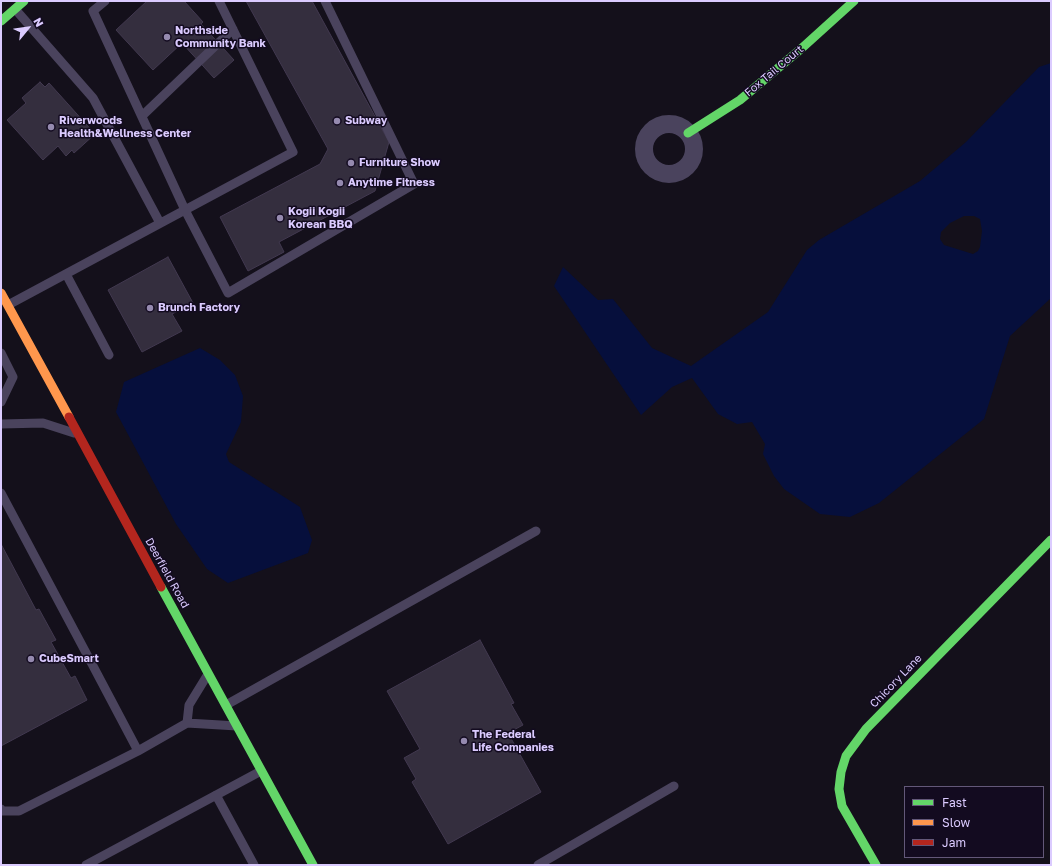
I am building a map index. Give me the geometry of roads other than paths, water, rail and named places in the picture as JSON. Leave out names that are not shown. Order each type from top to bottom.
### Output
[{"type":"main road","points":[[1,21],[24,1]]},
{"type":"main road","name":"Fox Tail Court","points":[[688,133],[740,100],[802,48],[854,1]]},
{"type":"main road","name":"Deerfield Road","points":[[1,293],[313,865]]},
{"type":"main road","name":"Chicory Lane","points":[[876,865],[842,806],[839,789],[841,772],[846,756],[866,729],[1051,540]]},
{"type":"lane","points":[[105,1],[93,11],[185,210],[228,293],[414,184],[325,1]]},
{"type":"lane","points":[[8,305],[293,152],[219,1]]},
{"type":"lane","points":[[15,9],[93,98],[160,223]]},
{"type":"lane","points":[[142,116],[233,29]]},
{"type":"lane","points":[[66,274],[108,355]]},
{"type":"lane","points":[[1,353],[14,377],[1,402]]},
{"type":"lane","points":[[1,424],[43,423],[78,435]]},
{"type":"lane","points":[[1,493],[138,751]]},
{"type":"lane","points":[[226,705],[536,531]]},
{"type":"lane","points":[[187,723],[190,705],[209,674]]},
{"type":"lane","points":[[1,809],[2,811],[18,811],[138,751],[187,723],[238,726]]},
{"type":"lane","points":[[86,865],[261,771]]},
{"type":"lane","points":[[538,865],[674,786]]},
{"type":"lane","points":[[216,795],[254,865]]},
{"type":"place","name":"Northside Community Bank","points":[[167,37]]},
{"type":"place","name":"Subway","points":[[337,121]]},
{"type":"place","name":"Riverwoods Health&Wellness Center","points":[[51,127]]},
{"type":"place","name":"Furniture Show","points":[[351,163]]},
{"type":"place","name":"Anytime Fitness","points":[[340,183]]},
{"type":"place","name":"Kogii Kogii Korean BBQ","points":[[280,218]]},
{"type":"place","name":"Brunch Factory","points":[[150,308]]},
{"type":"place","name":"CubeSmart","points":[[31,659]]},
{"type":"place","name":"The Federal Life Companies","points":[[464,741]]}]
